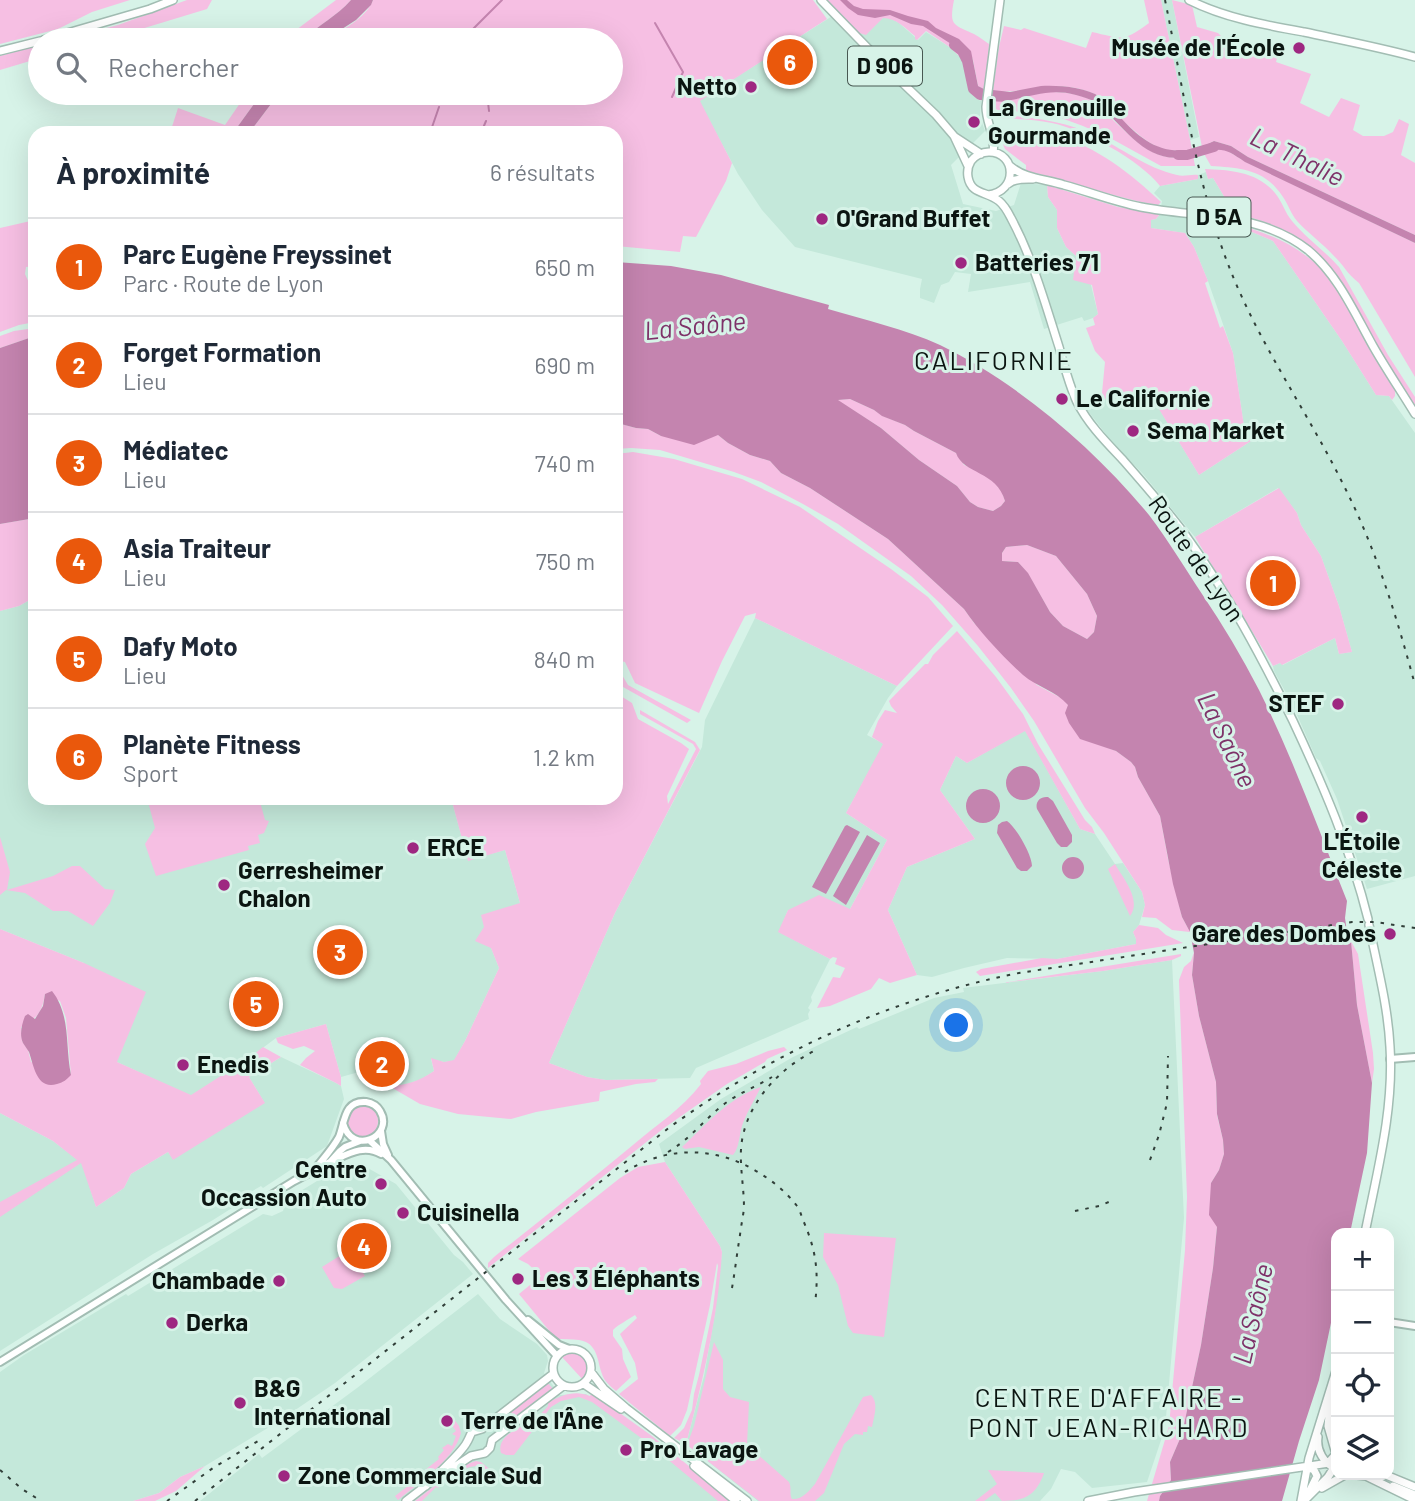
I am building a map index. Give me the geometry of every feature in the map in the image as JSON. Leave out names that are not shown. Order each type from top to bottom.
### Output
[{"type":"main road","points":[[86,28],[173,0]]},
{"type":"main road","name":"D 906","points":[[821,0],[936,115],[954,136],[968,166]]},
{"type":"main road","points":[[993,152],[995,144],[986,107],[1000,0]]},
{"type":"main road","points":[[1189,0],[1248,21],[1415,57]]},
{"type":"main road","points":[[0,51],[28,44]]},
{"type":"main road","name":"D 906","points":[[954,136],[981,153]]},
{"type":"main road","points":[[993,152],[1000,155],[1009,166],[1010,179],[997,194],[988,195],[975,191],[970,185],[968,166],[981,153],[993,152]]},
{"type":"main road","name":"D 5A","points":[[1009,166],[1037,179],[1116,201],[1249,222],[1279,232],[1297,242],[1315,256],[1334,278],[1415,414]]},
{"type":"main road","name":"D 5A","points":[[1006,186],[1010,182],[1037,179]]},
{"type":"main road","name":"Route de Lyon","points":[[1006,186],[1007,210]]},
{"type":"main road","name":"Route de Lyon","points":[[988,195],[999,201],[1007,210],[1032,262],[1076,400],[1097,432],[1182,530],[1253,643],[1321,782],[1345,844],[1369,922],[1390,1045],[1386,1128],[1366,1228]]},
{"type":"main road","points":[[569,1349],[586,1354],[592,1366],[589,1379],[573,1388],[563,1386],[553,1374],[556,1356],[569,1349]]},
{"type":"main road","points":[[591,1372],[604,1389],[626,1408],[747,1501]]},
{"type":"main road","points":[[426,1486],[467,1442],[472,1432],[482,1429],[553,1374]]},
{"type":"main road","points":[[584,1384],[628,1414],[736,1501]]},
{"type":"main road","points":[[406,1501],[471,1456],[488,1451],[492,1440],[563,1386]]},
{"type":"main road","points":[[1305,1500],[1309,1458],[1331,1388]]},
{"type":"main road","points":[[1331,1400],[1328,1426],[1331,1433]]},
{"type":"main road","points":[[1326,1402],[1317,1440],[1321,1454],[1331,1462]]},
{"type":"main road","points":[[482,1429],[489,1433],[492,1440]]},
{"type":"main road","points":[[467,1442],[471,1450],[478,1454]]},
{"type":"main road","points":[[1088,1501],[1297,1468],[1331,1465]]},
{"type":"main road","points":[[1305,1500],[1331,1469]]},
{"type":"main road","points":[[1394,1479],[1415,1488]]},
{"type":"main road","points":[[1305,1500],[1337,1480]]},
{"type":"main road","points":[[1371,1480],[1414,1497]]},
{"type":"street","points":[[1390,1059],[1415,1056]]},
{"type":"street","points":[[313,1171],[338,1138],[348,1109],[355,1104],[370,1103],[380,1112],[383,1124],[381,1131],[376,1137],[340,1150],[330,1162]]},
{"type":"street","points":[[343,1123],[349,1135],[360,1141]]},
{"type":"street","points":[[381,1131],[383,1144],[391,1160]]},
{"type":"street","points":[[369,1140],[391,1160],[556,1356]]},
{"type":"street","points":[[0,1362],[330,1162],[356,1151],[366,1150],[391,1160]]},
{"type":"street","points":[[513,1308],[559,1345],[569,1349]]},
{"type":"street","points":[[1394,1323],[1415,1326]]},
{"type":"shaded area","points":[[0,0],[130,0],[92,12],[60,28],[28,28],[28,37],[0,44]]},
{"type":"shaded area","points":[[187,0],[212,0],[207,9],[144,28],[106,28]]},
{"type":"shaded area","points":[[336,0],[351,0],[318,28],[299,28]]},
{"type":"shaded area","points":[[373,0],[813,0],[827,19],[700,101],[732,163],[726,181],[696,237],[683,236],[680,252],[623,247],[623,126],[254,126],[270,105],[623,105],[623,28],[345,28],[370,7]]},
{"type":"shaded area","points":[[826,0],[954,0],[954,23],[989,44],[986,90],[978,86],[968,49],[962,59],[926,31],[917,40],[900,24],[888,18],[883,18],[866,35],[856,32]]},
{"type":"shaded area","points":[[1144,0],[1161,0],[1192,149],[1170,150],[1152,144],[1121,119],[1102,98],[1086,90],[1048,86],[1011,91],[993,90],[1004,26],[1021,30],[1024,28],[1086,48],[1092,32],[1122,37],[1149,23]]},
{"type":"shaded area","points":[[1161,0],[1172,0],[1199,137],[1190,140]]},
{"type":"shaded area","points":[[1172,0],[1192,5],[1197,27],[1218,33],[1227,42],[1246,49],[1269,52],[1270,46],[1280,48],[1276,62],[1311,74],[1300,103],[1329,117],[1341,98],[1360,105],[1353,130],[1363,136],[1384,136],[1393,132],[1399,119],[1409,124],[1401,155],[1415,163],[1415,235],[1248,157],[1231,146],[1214,141],[1202,147]]},
{"type":"shaded area","points":[[837,13],[890,18],[918,40],[926,32],[951,48],[962,59],[969,90],[981,101],[980,117],[985,131],[951,165],[963,204],[996,211],[1014,205],[1021,183],[1047,185],[1048,197],[1057,210],[1057,228],[1091,285],[1098,314],[1084,321],[1082,317],[1044,329],[1030,282],[968,292],[971,274],[955,272],[949,282],[941,285],[934,303],[920,298],[922,279],[795,247],[762,210],[738,174],[699,101]]},
{"type":"shaded area","points":[[28,48],[28,62],[0,70],[0,56]]},
{"type":"shaded area","points":[[1047,92],[1089,99],[1149,150],[1169,157],[1193,155],[1195,166],[1161,166],[1112,139],[1050,114],[998,110],[991,107],[992,101]]},
{"type":"shaded area","points":[[239,105],[253,105],[238,126],[172,126],[178,108],[225,125]]},
{"type":"shaded area","points":[[999,115],[1035,119],[1071,126],[1094,135],[1155,168],[1180,176],[1198,175],[1198,179],[1160,186],[1126,156],[1080,132],[1045,122],[997,118]]},
{"type":"shaded area","points":[[1023,132],[1052,135],[1099,154],[1138,181],[1161,202],[1158,205],[1141,202],[1026,171],[1026,165],[1005,149],[1001,140],[1007,136],[1023,137]]},
{"type":"shaded area","points":[[1226,150],[1415,243],[1415,377],[1359,283],[1297,221],[1276,188],[1252,172],[1211,166],[1203,152]]},
{"type":"shaded area","points":[[1205,169],[1234,171],[1252,176],[1275,193],[1292,221],[1339,267],[1388,355],[1415,397],[1415,407],[1385,361],[1342,282],[1331,268],[1308,245],[1282,229],[1234,213],[1213,178],[1208,179]]},
{"type":"shaded area","points":[[1206,172],[1208,179],[1213,178],[1234,213],[1233,224],[1273,241],[1376,395],[1389,396],[1415,433],[1415,876],[1367,889],[1337,799],[1273,666],[1280,663],[1283,665],[1335,638],[1339,654],[1352,652],[1321,556],[1301,525],[1297,513],[1278,488],[1195,537],[1143,474],[1111,441],[1082,403],[1139,394],[1148,390],[1199,475],[1251,441],[1244,426],[1233,353],[1194,247],[1185,233],[1151,228],[1151,220],[1160,214],[1162,201],[1154,193],[1160,186],[1198,179],[1198,175]]},
{"type":"shaded area","points":[[1047,185],[1118,207],[1160,214],[1151,220],[1151,228],[1185,233],[1194,247],[1208,281],[1205,283],[1220,328],[1223,326],[1233,353],[1244,426],[1251,441],[1199,475],[1148,391],[1104,399],[1102,393],[1105,362],[1095,351],[1086,328],[1095,325],[1093,318],[1098,314],[1092,285],[1073,280],[1076,256],[1066,247],[1057,228],[1057,210],[1048,197]]},
{"type":"shaded area","points":[[28,222],[28,267],[25,274],[28,281],[28,323],[0,332],[0,228]]},
{"type":"shaded area","points":[[1233,224],[1284,242],[1317,264],[1342,296],[1395,389],[1392,400],[1389,396],[1376,395],[1273,241]]},
{"type":"shaded area","points":[[28,329],[28,338],[0,348],[0,336]]},
{"type":"shaded area","points":[[850,399],[956,453],[964,465],[981,472],[995,483],[1005,501],[993,511],[970,502],[957,486],[919,460],[881,428],[837,400]]},
{"type":"shaded area","points":[[623,425],[648,429],[661,436],[718,435],[750,455],[770,461],[781,473],[810,488],[888,539],[964,609],[974,623],[1037,685],[1063,699],[1104,746],[1116,751],[1135,767],[1160,816],[1182,917],[1190,932],[1172,930],[1156,918],[1142,917],[1145,905],[1142,892],[1085,808],[1034,721],[978,646],[942,605],[911,576],[838,524],[761,482],[660,450],[623,449]]},
{"type":"shaded area","points":[[633,452],[674,459],[742,479],[800,507],[928,597],[953,626],[897,686],[755,618],[756,613],[745,616],[699,713],[635,683],[623,662],[623,453]]},
{"type":"shaded area","points":[[1279,488],[1297,513],[1301,525],[1321,556],[1352,652],[1339,654],[1335,638],[1282,665],[1280,663],[1273,666],[1195,537]]},
{"type":"shaded area","points":[[28,519],[28,601],[0,611],[0,524]]},
{"type":"shaded area","points":[[1027,545],[1056,556],[1087,594],[1097,616],[1094,632],[1087,639],[1063,626],[1050,612],[1018,562],[1002,561],[1002,553],[1006,547]]},
{"type":"shaded area","points":[[28,601],[28,805],[453,805],[468,860],[505,850],[520,903],[491,948],[499,968],[454,1061],[431,1059],[434,1071],[406,1085],[389,1086],[359,1072],[341,1077],[326,1024],[276,1038],[191,1096],[117,1062],[84,963],[0,929],[0,611]]},
{"type":"shaded area","points":[[755,618],[897,686],[867,735],[884,744],[846,813],[887,840],[850,909],[788,910],[779,932],[830,959],[811,997],[809,1019],[696,1068],[690,1078],[606,1080],[587,1077],[549,1063],[615,913],[702,747],[705,720]]},
{"type":"shaded area","points":[[957,631],[1023,714],[1038,744],[1095,834],[1080,829],[1025,731],[967,763],[956,756],[940,790],[975,839],[907,867],[888,910],[917,975],[890,983],[879,978],[871,989],[830,1006],[817,1008],[833,977],[840,978],[845,968],[835,964],[837,958],[830,959],[778,932],[788,910],[819,895],[850,909],[887,840],[846,813],[883,744],[872,737],[878,721],[885,710],[897,713],[889,701],[928,664],[933,655]]},
{"type":"shaded area","points":[[623,677],[628,685],[691,720],[687,723],[623,687]]},
{"type":"shaded area","points":[[623,697],[632,703],[638,719],[689,749],[667,796],[668,804],[696,749],[693,744],[640,714],[640,710],[695,742],[700,750],[615,913],[549,1063],[587,1077],[606,1080],[658,1079],[655,1082],[600,1092],[599,1101],[511,1119],[458,1114],[420,1104],[389,1086],[413,1082],[434,1071],[431,1058],[444,1062],[454,1060],[499,968],[491,948],[475,941],[484,927],[481,915],[520,903],[505,850],[468,861],[453,805],[623,805]]},
{"type":"shaded area","points":[[1025,730],[1080,829],[1095,834],[1115,864],[1123,863],[1142,892],[1145,905],[1139,925],[1133,932],[1136,944],[1057,959],[1007,958],[932,977],[917,975],[888,910],[907,867],[975,839],[940,790],[956,756],[967,763]]},
{"type":"shaded area","points":[[149,805],[261,805],[265,820],[269,821],[264,833],[258,835],[260,843],[248,846],[249,850],[156,876],[145,844],[155,828]]},
{"type":"shaded area","points":[[0,837],[10,872],[7,890],[53,876],[72,866],[80,866],[105,889],[115,890],[110,903],[93,926],[68,911],[53,911],[25,893],[6,890],[0,895]]},
{"type":"shaded area","points":[[1115,864],[1133,896],[1130,916],[1108,869]]},
{"type":"shaded area","points":[[1139,925],[1158,928],[1183,943],[980,976],[976,972],[1042,958],[1057,959],[1136,944],[1133,932]]},
{"type":"shaded area","points":[[0,929],[146,992],[117,1062],[191,1095],[263,1047],[281,1057],[249,1077],[265,1103],[173,1160],[168,1152],[131,1174],[124,1188],[96,1207],[81,1163],[0,1217],[0,1202],[77,1160],[53,1141],[0,1113]],"holes":[[[45,994],[60,1001],[66,1018],[71,1075],[31,1062],[22,1041],[21,1027],[38,1014]]]},
{"type":"shaded area","points":[[1351,941],[1358,954],[1373,1053],[1372,1083],[1357,1005]]},
{"type":"shaded area","points":[[1194,952],[1192,975],[1199,1016],[1216,1082],[1217,1115],[1224,1154],[1211,1183],[1217,1227],[1213,1268],[1201,1345],[1182,1434],[1170,1462],[1171,1480],[1159,1501],[1147,1501],[1169,1426],[1185,1250],[1187,1197],[1179,980]]},
{"type":"shaded area","points":[[1181,954],[1172,960],[1002,983]]},
{"type":"shaded area","points":[[1172,960],[1184,1218],[1165,1428],[1147,1482],[1092,1488],[1075,1472],[1061,1469],[1051,1489],[1040,1501],[758,1501],[686,1444],[704,1376],[722,1252],[665,1162],[659,1144],[721,1099],[793,1057],[857,1027],[859,1029],[934,998],[964,992],[963,988]]},
{"type":"shaded area","points":[[326,1024],[341,1077],[341,1086],[300,1065],[315,1051],[304,1046],[293,1049],[278,1043],[276,1038]]},
{"type":"shaded area","points":[[784,1047],[787,1050],[727,1084],[664,1128],[488,1268],[488,1263],[494,1257],[677,1109],[694,1093],[708,1071]]},
{"type":"shaded area","points":[[281,1057],[341,1086],[344,1099],[327,1146],[263,1188],[261,1186],[249,1193],[251,1196],[213,1220],[153,1254],[0,1351],[0,1113],[53,1141],[82,1163],[96,1207],[124,1188],[131,1174],[168,1152],[173,1159],[264,1102],[249,1077]]},
{"type":"shaded area","points":[[761,1087],[745,1118],[733,1155],[699,1147],[682,1147],[728,1105]]},
{"type":"shaded area","points":[[362,1105],[373,1110],[378,1121],[373,1132],[362,1137],[351,1132],[346,1121],[351,1110]]},
{"type":"shaded area","points":[[665,1162],[722,1252],[709,1349],[686,1444],[674,1438],[684,1428],[692,1410],[713,1308],[717,1263],[687,1410],[681,1425],[670,1436],[619,1394],[638,1379],[635,1363],[620,1334],[637,1318],[635,1315],[613,1330],[613,1336],[622,1349],[623,1359],[631,1377],[616,1391],[604,1379],[596,1353],[590,1345],[579,1340],[556,1339],[519,1294],[541,1276],[518,1259],[620,1178],[638,1167]]},
{"type":"shaded area","points":[[346,1167],[366,1167],[396,1184],[473,1274],[335,1383],[276,1423],[205,1466],[180,1477],[159,1493],[133,1501],[0,1501],[0,1372],[24,1355],[263,1214],[272,1216],[283,1211],[286,1200],[330,1173]]},
{"type":"shaded area","points":[[824,1233],[896,1238],[884,1337],[853,1333],[848,1326],[838,1285],[823,1257]]},
{"type":"shaded area","points":[[349,1250],[365,1276],[342,1289],[334,1288],[322,1267]]},
{"type":"shaded area","points":[[478,1294],[500,1319],[537,1344],[547,1355],[544,1373],[560,1395],[586,1394],[725,1501],[200,1501],[259,1454],[262,1458],[357,1388]]},
{"type":"shaded area","points":[[714,1342],[723,1360],[723,1389],[730,1397],[749,1402],[747,1445],[789,1482],[792,1499],[802,1497],[815,1484],[863,1397],[871,1395],[873,1398],[875,1410],[872,1427],[868,1426],[863,1435],[855,1434],[844,1444],[824,1493],[815,1501],[759,1501],[687,1445]]},
{"type":"shaded area","points":[[576,1353],[588,1360],[589,1371],[584,1381],[562,1357]]},
{"type":"shaded area","points":[[547,1382],[554,1390],[500,1433],[493,1424]]},
{"type":"shaded area","points":[[592,1393],[652,1436],[732,1501],[718,1501],[648,1443],[592,1402],[579,1397],[561,1401],[551,1407],[514,1455],[501,1453],[505,1437],[532,1422],[548,1403],[568,1394],[590,1396]]},
{"type":"shaded area","points":[[451,1415],[461,1433],[457,1443],[444,1462],[398,1500],[395,1496],[439,1459],[444,1450],[442,1448],[448,1444],[452,1446],[456,1436],[452,1434],[456,1431],[447,1419]]},
{"type":"shaded area","points":[[476,1461],[497,1475],[491,1477],[476,1466],[469,1467],[453,1479],[449,1476],[442,1486],[436,1487],[422,1501],[415,1501],[459,1467]]},
{"type":"shaded area","points":[[205,1466],[176,1491],[155,1501],[133,1501],[159,1493],[180,1477]]},
{"type":"shaded area","points":[[988,1470],[1044,1473],[1037,1487],[1028,1496],[1002,1501],[995,1493],[984,1501],[975,1501],[997,1484]]},
{"type":"water","points":[[351,0],[373,0],[356,20],[344,28],[318,28]]},
{"type":"water","points":[[840,0],[847,0],[863,9],[890,10],[928,21],[959,39],[971,51],[978,86],[986,90],[985,98],[975,94],[966,57],[959,49],[923,26],[890,15],[875,18],[858,15]]},
{"type":"water","points":[[1041,86],[1072,87],[1094,94],[1106,101],[1127,125],[1152,144],[1170,150],[1192,149],[1193,155],[1177,158],[1150,151],[1139,144],[1097,103],[1076,95],[1053,92],[992,101],[993,90],[1010,92]]},
{"type":"water","points":[[253,105],[270,105],[254,126],[238,126]]},
{"type":"water","points":[[1214,141],[1231,146],[1248,157],[1415,235],[1415,243],[1230,153],[1221,150],[1203,152],[1202,147]]},
{"type":"water","name":"La Saône","points":[[623,263],[671,266],[721,275],[829,305],[828,309],[899,329],[940,345],[998,378],[1079,442],[1149,515],[1225,629],[1259,690],[1283,742],[1347,901],[1345,918],[1351,941],[1357,1005],[1372,1083],[1367,1153],[1351,1228],[1331,1228],[1331,1323],[1319,1380],[1282,1501],[1159,1501],[1171,1480],[1170,1462],[1182,1434],[1201,1345],[1217,1227],[1209,1215],[1211,1183],[1224,1154],[1217,1114],[1216,1082],[1199,1016],[1192,975],[1194,953],[1190,932],[1182,917],[1173,884],[1160,816],[1135,767],[1116,751],[1080,739],[1065,713],[1068,705],[1023,675],[992,644],[964,609],[888,539],[810,488],[781,473],[770,461],[750,455],[718,435],[694,445],[661,436],[648,429],[623,425]],"holes":[[[850,399],[905,425],[956,453],[965,465],[995,484],[1005,501],[993,511],[978,507],[970,502],[957,486],[919,460],[881,428],[838,400]],[[1027,545],[1056,556],[1087,594],[1097,616],[1094,632],[1087,639],[1063,626],[1050,612],[1028,573],[1018,562],[1002,561],[1002,553],[1006,547]]]},
{"type":"water","points":[[28,338],[28,519],[0,524],[0,348]]},
{"type":"water","points":[[1023,766],[1035,771],[1040,783],[1035,795],[1023,800],[1011,795],[1006,783],[1011,771]]},
{"type":"water","points":[[983,789],[995,794],[1000,806],[995,818],[983,823],[971,818],[966,806],[971,794]]},
{"type":"water","points":[[1048,797],[1072,835],[1072,842],[1067,847],[1061,847],[1057,843],[1037,809],[1039,800]]},
{"type":"water","points":[[1007,821],[1019,835],[1029,855],[1032,866],[1027,871],[1017,868],[997,833],[998,825]]},
{"type":"water","points":[[847,825],[860,832],[826,894],[812,887]]},
{"type":"water","points":[[867,835],[880,843],[846,905],[833,896]]},
{"type":"water","points":[[1073,857],[1081,860],[1084,868],[1081,876],[1073,879],[1065,876],[1062,868],[1065,860]]},
{"type":"water","points":[[52,991],[65,1020],[71,1075],[66,1080],[50,1085],[37,1076],[21,1033],[25,1016],[28,1014],[35,1019],[43,1006],[45,994]]},
{"type":"waterway","points":[[474,28],[502,0]]},
{"type":"waterway","points":[[655,23],[683,72],[672,97]]},
{"type":"waterway","name":"La Thalie","points":[[954,45],[962,51],[967,61],[973,89],[980,95],[1006,97]]},
{"type":"waterway","points":[[488,105],[489,111]]},
{"type":"waterway","points":[[432,126],[439,107]]},
{"type":"waterway","points":[[484,126],[486,121]]},
{"type":"waterway","name":"La Thalie","points":[[1178,155],[1214,147]]},
{"type":"railway","points":[[1165,0],[1193,141],[1221,246],[1246,306],[1357,513],[1385,586],[1415,685]]},
{"type":"railway","points":[[195,1501],[670,1127],[751,1074],[793,1051],[880,1013],[926,997],[1019,973],[1352,922],[1375,922],[1415,928]]},
{"type":"railway","points":[[732,1288],[744,1208],[741,1149],[749,1118],[756,1103],[777,1078],[816,1050]]},
{"type":"railway","points":[[1150,1160],[1167,1103],[1168,1056]]},
{"type":"railway","points":[[668,1152],[729,1101],[772,1077]]},
{"type":"railway","points":[[625,1172],[658,1157],[693,1152],[728,1158],[766,1177],[797,1206],[811,1241],[817,1281],[815,1304]]},
{"type":"railway","points":[[1075,1211],[1111,1201]]},
{"type":"railway","points":[[167,1501],[213,1468],[258,1441]]},
{"type":"railway","points":[[0,1470],[41,1501]]},
{"type":"place","name":"Musée de l'École","points":[[1299,48]]},
{"type":"place","name":"Planète Fitness","points":[[790,62]]},
{"type":"place","name":"Netto","points":[[751,87]]},
{"type":"place","name":"La Grenouille Gourmande","points":[[974,122]]},
{"type":"place","name":"O'Grand Buffet","points":[[822,219]]},
{"type":"place","name":"Batteries 71","points":[[961,263]]},
{"type":"place","name":"Le Californie","points":[[1062,399]]},
{"type":"place","name":"Sema Market","points":[[1133,431]]},
{"type":"place","name":"Parc Eugène Freyssinet","points":[[1273,583]]},
{"type":"place","name":"STEF","points":[[1338,704]]},
{"type":"place","name":"L'Étoile Céleste","points":[[1362,817]]},
{"type":"place","name":"ERCE","points":[[413,848]]},
{"type":"place","name":"Gerresheimer Chalon","points":[[224,885]]},
{"type":"place","name":"Gare des Dombes","points":[[1390,934]]},
{"type":"place","name":"Médiatec","points":[[340,952]]},
{"type":"place","name":"Dafy Moto","points":[[256,1004]]},
{"type":"place","name":"Forget Formation","points":[[382,1064]]},
{"type":"place","name":"Enedis","points":[[183,1065]]},
{"type":"place","name":"Centre Occassion Auto","points":[[381,1184]]},
{"type":"place","name":"Cuisinella","points":[[403,1213]]},
{"type":"place","name":"Asia Traiteur","points":[[364,1246]]},
{"type":"place","name":"Les 3 Éléphants","points":[[518,1279]]},
{"type":"place","name":"Chambade","points":[[279,1281]]},
{"type":"place","name":"Derka","points":[[172,1323]]},
{"type":"place","name":"B&G International","points":[[240,1403]]},
{"type":"place","name":"Terre de l'Âne","points":[[447,1421]]},
{"type":"place","name":"Pro Lavage","points":[[626,1450]]},
{"type":"place","name":"Zone Commerciale Sud","points":[[284,1476]]},
{"type":"district","name":"CALIFORNIE","points":[[994,361]]},
{"type":"district","name":"CENTRE D'AFFAIRE - PONT JEAN-RICHARD","points":[[1109,1413]]}]
